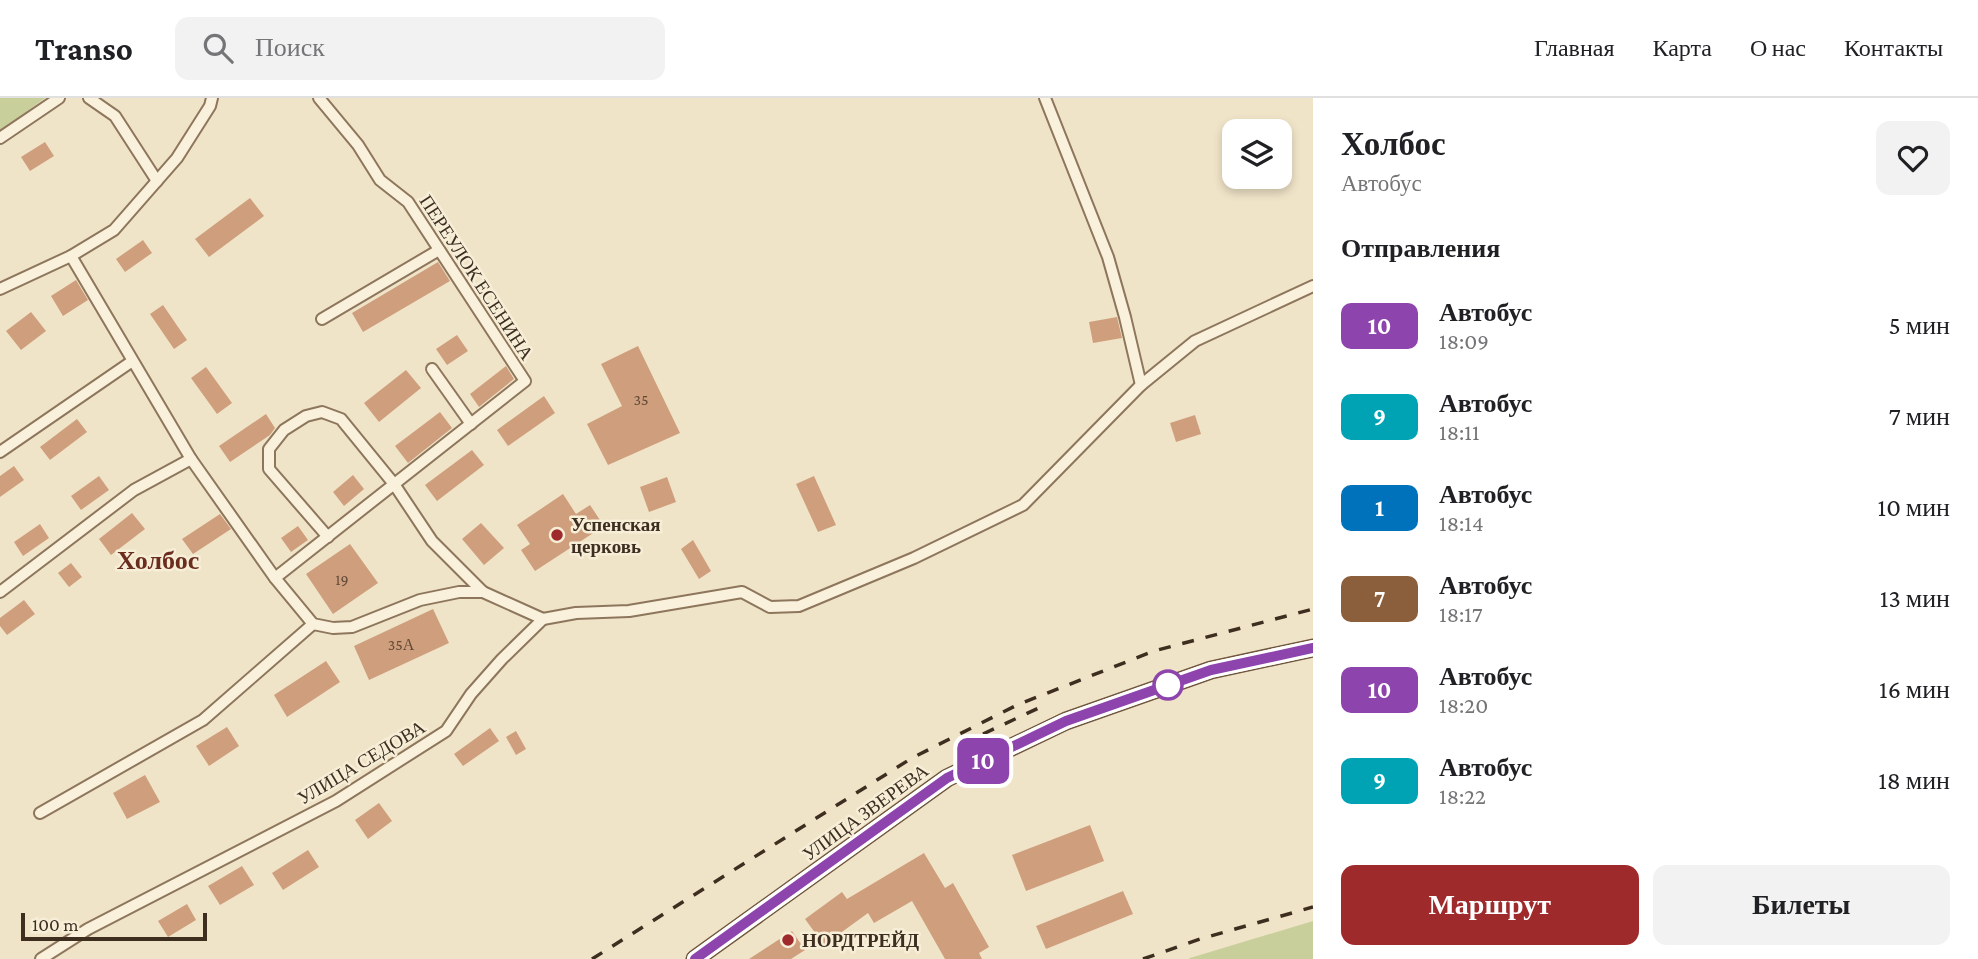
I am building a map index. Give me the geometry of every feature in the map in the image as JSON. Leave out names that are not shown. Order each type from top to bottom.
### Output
[{"type":"main road","name":"УЛИЦА ЗВЕРЕВА","points":[[695,959],[947,778],[1066,721],[1211,670],[1313,648]]},
{"type":"street","points":[[0,138],[59,98]]},
{"type":"street","points":[[89,98],[115,117],[157,181]]},
{"type":"street","points":[[0,289],[71,256],[114,230],[177,158],[210,106],[212,98]]},
{"type":"street","name":"ПЕРЕУЛОК ЕСЕНИНА","points":[[319,98],[358,145],[380,180],[408,202],[525,381],[471,424]]},
{"type":"street","points":[[1045,98],[1108,257],[1141,385]]},
{"type":"street","points":[[323,319],[439,250]]},
{"type":"street","points":[[71,256],[131,362],[191,459],[275,578],[313,624],[333,628],[352,627],[420,600],[460,592],[484,592]]},
{"type":"street","points":[[328,537],[270,469],[269,449],[285,430],[306,416],[322,412],[341,419],[394,484],[432,541],[484,592],[543,619],[576,613],[629,611],[742,592],[770,607],[799,606],[914,558],[1023,505],[1141,385],[1195,341],[1313,286]]},
{"type":"street","points":[[0,452],[131,362]]},
{"type":"street","points":[[275,578],[471,424],[432,369]]},
{"type":"street","points":[[0,592],[134,490],[191,459]]},
{"type":"street","name":"УЛИЦА СЕДОВА","points":[[41,959],[88,929],[335,800],[446,731],[486,676],[543,619]]},
{"type":"street","points":[[40,813],[203,720],[313,624]]},
{"type":"green space","points":[[0,98],[45,98],[0,131]]},
{"type":"green space","points":[[1313,921],[1313,959],[1189,959],[1190,958]]},
{"type":"building","points":[[45,142],[54,156],[30,171],[21,157]]},
{"type":"building","points":[[250,198],[264,216],[209,257],[195,239]]},
{"type":"building","points":[[143,240],[152,253],[125,272],[116,259]]},
{"type":"building","points":[[438,262],[450,281],[363,332],[352,313]]},
{"type":"building","points":[[76,280],[88,300],[63,316],[51,296]]},
{"type":"building","points":[[163,305],[187,340],[174,349],[150,314]]},
{"type":"building","points":[[31,312],[46,331],[21,350],[6,331]]},
{"type":"building","points":[[1117,317],[1122,338],[1093,343],[1089,322]]},
{"type":"building","points":[[457,335],[468,351],[447,365],[436,349]]},
{"type":"building","points":[[638,346],[680,433],[608,465],[587,424],[622,406],[601,364]]},
{"type":"building","points":[[506,366],[514,379],[479,407],[470,394]]},
{"type":"building","points":[[206,367],[232,403],[217,414],[191,378]]},
{"type":"building","points":[[406,370],[421,388],[379,422],[364,403]]},
{"type":"building","points":[[544,396],[555,413],[508,446],[497,430]]},
{"type":"building","points":[[440,412],[452,428],[408,463],[395,446]]},
{"type":"building","points":[[266,414],[275,428],[270,435],[230,462],[219,446]]},
{"type":"building","points":[[1195,415],[1201,434],[1176,442],[1170,423]]},
{"type":"building","points":[[77,419],[87,432],[50,460],[40,447]]},
{"type":"building","points":[[472,450],[484,465],[437,501],[425,485]]},
{"type":"building","points":[[14,466],[24,480],[0,497],[0,476]]},
{"type":"building","points":[[353,475],[364,489],[344,506],[333,492]]},
{"type":"building","points":[[99,476],[109,490],[81,510],[71,496]]},
{"type":"building","points":[[814,476],[836,525],[818,532],[796,484]]},
{"type":"building","points":[[667,477],[676,502],[649,512],[640,487]]},
{"type":"building","name":"Успенская церковь","points":[[563,494],[576,514],[590,505],[604,526],[535,571],[521,550],[530,544],[517,525]]},
{"type":"building","points":[[132,513],[145,529],[111,555],[99,539]]},
{"type":"building","points":[[220,514],[231,529],[193,554],[182,539]]},
{"type":"building","points":[[481,523],[504,548],[484,565],[462,539]]},
{"type":"building","points":[[40,524],[49,538],[23,556],[14,542]]},
{"type":"building","points":[[298,526],[308,540],[291,552],[281,538]]},
{"type":"building","points":[[693,540],[711,571],[699,579],[681,549]]},
{"type":"building","points":[[350,544],[378,583],[333,614],[306,574]]},
{"type":"building","points":[[71,563],[82,577],[69,587],[58,573]]},
{"type":"building","points":[[24,600],[35,614],[7,635],[0,626],[0,618]]},
{"type":"building","points":[[433,609],[449,643],[369,680],[354,646]]},
{"type":"building","points":[[326,661],[340,682],[287,717],[274,695]]},
{"type":"building","points":[[227,727],[239,746],[209,766],[196,746]]},
{"type":"building","points":[[490,728],[499,741],[463,766],[454,754]]},
{"type":"building","points":[[516,731],[526,749],[516,755],[506,737]]},
{"type":"building","points":[[145,775],[160,802],[127,819],[113,793]]},
{"type":"building","points":[[379,803],[392,821],[368,839],[355,820]]},
{"type":"building","points":[[1090,825],[1104,861],[1026,891],[1012,855]]},
{"type":"building","points":[[308,850],[319,867],[283,890],[272,873]]},
{"type":"building","points":[[924,853],[945,888],[953,883],[989,947],[979,953],[982,959],[945,959],[912,901],[874,923],[868,913],[824,945],[805,919],[842,892],[847,899]]},
{"type":"building","points":[[242,866],[254,885],[220,905],[208,886]]},
{"type":"building","points":[[1123,891],[1133,914],[1046,949],[1036,926]]},
{"type":"building","points":[[187,904],[196,920],[168,937],[158,921]]},
{"type":"building","name":"НОРДТРЕЙД","points":[[792,931],[805,950],[791,959],[749,959]]},
{"type":"railway","points":[[592,959],[912,758],[1017,705],[1154,651],[1313,609]]},
{"type":"railway","points":[[983,734],[1043,706]]},
{"type":"railway","points":[[1143,959],[1200,939],[1313,907]]},
{"type":"bus line","name":"10","points":[[695,959],[947,778],[1066,721],[1211,670],[1313,648]]},
{"type":"place","name":"Успенская церковь","points":[[557,535]]},
{"type":"place","name":"НОРДТРЕЙД","points":[[788,940]]},
{"type":"district","name":"Холбос","points":[[158,560]]}]
